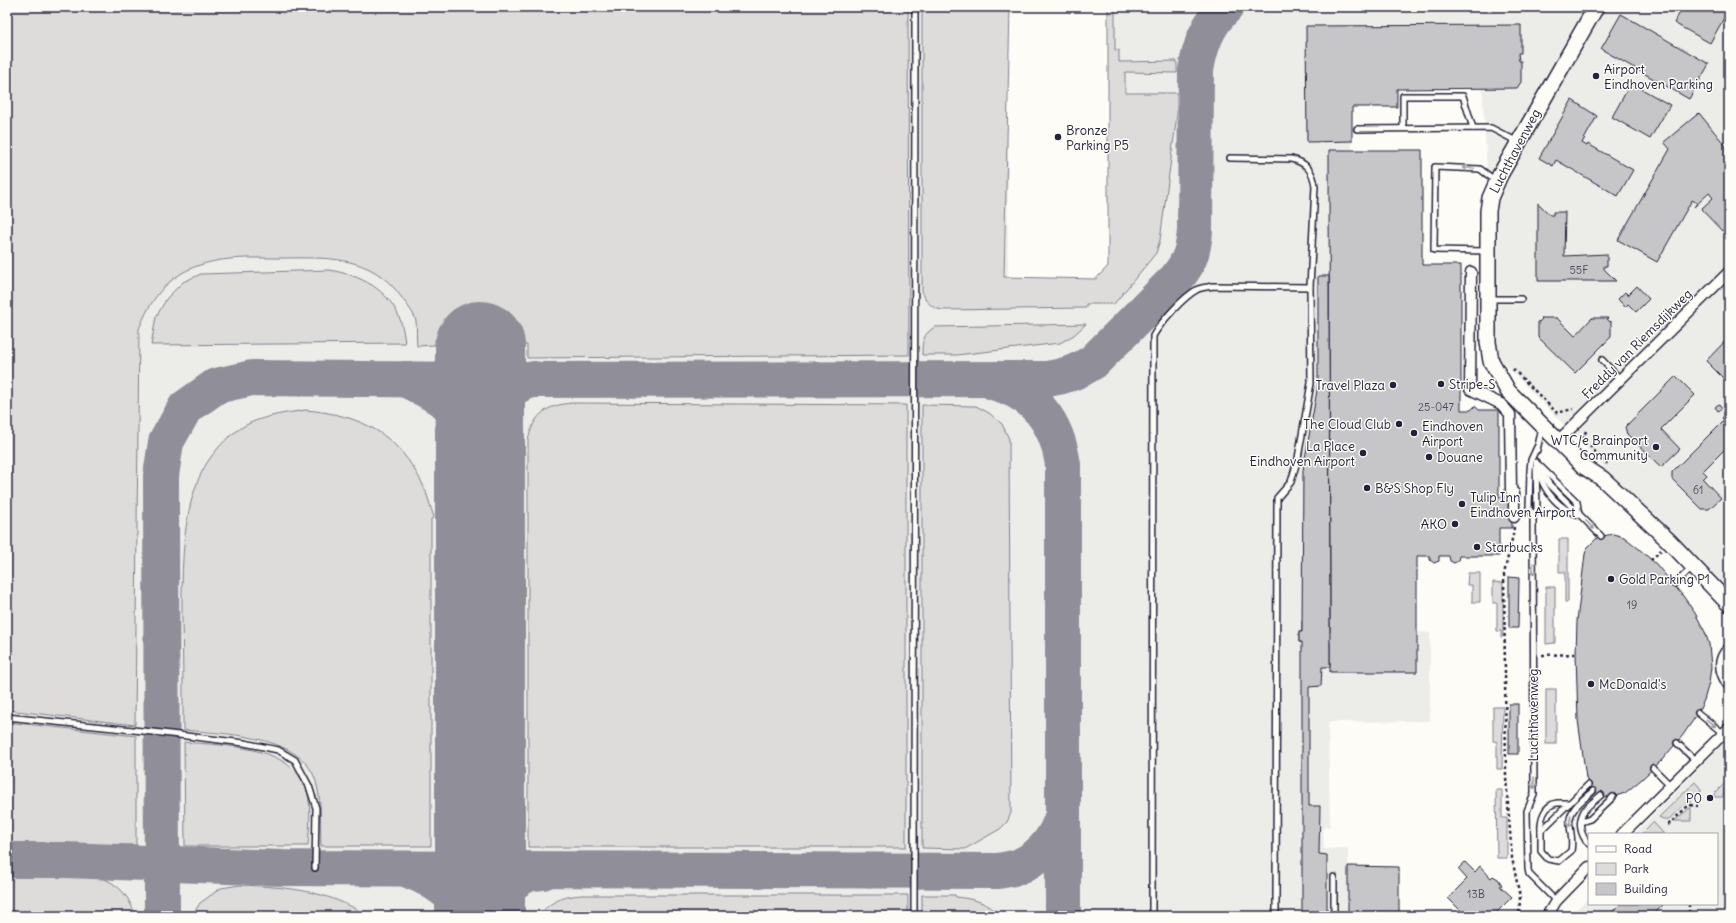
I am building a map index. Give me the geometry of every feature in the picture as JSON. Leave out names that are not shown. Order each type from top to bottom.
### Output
[{"type":"street","name":"Luchthavenweg","points":[[1596,7],[1518,142],[1497,182],[1488,206],[1489,352],[1494,367],[1506,372],[1514,386],[1589,461],[1603,479],[1669,541],[1729,604]]},
{"type":"street","points":[[1471,272],[1470,389],[1501,404],[1510,414],[1511,491],[1514,493],[1514,517]]},
{"type":"street","name":"Freddy van Riemsdijkweg","points":[[1564,435],[1729,272]]},
{"type":"street","name":"Luchthavenweg","points":[[1506,372],[1508,391],[1583,466],[1603,479]]},
{"type":"street","points":[[1729,652],[1724,662],[1724,668],[1729,681]]},
{"type":"street","points":[[1623,833],[1726,731]]},
{"type":"street","points":[[1547,916],[1556,901],[1588,868]]},
{"type":"lane","points":[[914,916],[915,7]]},
{"type":"lane","points":[[1403,128],[1403,96],[1463,96],[1473,128]]},
{"type":"lane","points":[[1357,129],[1491,128],[1518,142]]},
{"type":"lane","points":[[1230,158],[1291,159],[1305,164],[1314,176],[1315,186],[1310,287],[1311,382],[1298,458],[1291,482],[1277,498],[1276,916]]},
{"type":"lane","points":[[1488,250],[1434,250],[1435,167],[1480,169],[1497,182]]},
{"type":"lane","points":[[1152,916],[1153,336],[1158,326],[1189,296],[1199,289],[1214,286],[1310,287]]},
{"type":"lane","points":[[1488,299],[1521,299]]},
{"type":"lane","points":[[1602,360],[1620,379]]},
{"type":"lane","name":"Luchthavenweg","points":[[1533,516],[1537,509],[1536,462],[1537,447],[1542,425]]},
{"type":"lane","name":"Luchthavenweg","points":[[1537,447],[1531,460],[1529,475],[1529,508],[1533,516],[1534,794],[1527,811],[1528,869],[1529,874],[1556,901]]},
{"type":"lane","name":"Luchthavenweg","points":[[1536,462],[1577,502],[1580,515]]},
{"type":"lane","name":"Luchthavenweg","points":[[1536,462],[1545,490],[1568,512],[1580,515],[1601,536]]},
{"type":"lane","points":[[1674,584],[1693,567]]},
{"type":"lane","points":[[1698,714],[1726,731]]},
{"type":"lane","points":[[7,717],[162,733],[244,743],[278,750],[295,760],[309,786],[316,808],[315,868]]},
{"type":"lane","points":[[1677,743],[1696,761]]},
{"type":"lane","points":[[1653,768],[1671,786]]},
{"type":"lane","points":[[1541,831],[1588,785]]},
{"type":"lane","points":[[1570,803],[1555,803],[1542,816],[1540,822],[1541,851],[1548,859],[1559,861],[1571,851],[1573,844],[1569,824],[1573,810],[1593,791]]},
{"type":"lane","points":[[1588,843],[1582,836],[1580,830],[1581,822],[1584,812],[1601,795]]},
{"type":"lane","points":[[1581,822],[1590,819],[1612,797]]},
{"type":"lane","points":[[1571,835],[1580,830]]},
{"type":"lane","points":[[1334,877],[1334,916]]},
{"type":"path","points":[[1506,372],[1557,413],[1574,409],[1582,417]]},
{"type":"path","points":[[1514,517],[1514,534],[1504,574],[1506,777],[1512,858],[1520,897],[1519,916]]},
{"type":"path","points":[[1533,656],[1576,654]]},
{"type":"path","points":[[1668,825],[1689,805],[1698,806]]},
{"type":"path","points":[[1689,905],[1689,916]]},
{"type":"shaded area","name":"Eindhoven Airport","points":[[7,7],[1008,7],[1008,277],[1096,279],[1108,266],[1108,7],[1729,7],[1729,596],[1497,356],[1479,25],[1306,26],[1307,141],[1352,141],[1352,150],[1422,150],[1422,265],[1461,410],[1471,410],[1475,406],[1479,410],[1499,410],[1499,496],[1512,497],[1512,528],[1499,528],[1499,556],[1459,556],[1458,561],[1454,563],[1450,561],[1449,556],[1440,556],[1439,561],[1434,563],[1430,560],[1429,556],[1417,556],[1417,632],[1430,633],[1430,721],[1328,722],[1330,826],[1323,828],[1324,849],[1348,848],[1348,866],[1399,867],[1399,916],[7,916]]},
{"type":"shaded area","points":[[1729,738],[1729,916],[1569,916],[1588,899],[1588,905],[1718,905],[1718,833],[1635,833]]},
{"type":"green space","points":[[7,7],[908,7],[909,355],[527,358],[527,345],[524,345],[523,339],[435,339],[435,345],[417,346],[416,321],[410,309],[390,283],[376,273],[361,266],[346,261],[329,259],[252,258],[228,259],[205,263],[193,267],[174,278],[161,290],[146,312],[139,329],[135,725],[7,710]]},
{"type":"green space","points":[[922,7],[1010,7],[1004,277],[1096,279],[1108,266],[1108,7],[1115,7],[1115,50],[1119,50],[1119,62],[1177,61],[1177,73],[1125,72],[1125,93],[1177,93],[1177,115],[1160,240],[1156,253],[1114,304],[1086,304],[1086,308],[942,310],[934,308],[927,301],[922,291]]},
{"type":"green space","points":[[329,270],[341,272],[363,280],[382,292],[396,310],[402,324],[405,343],[151,345],[156,317],[167,298],[183,282],[201,274]]},
{"type":"green space","points":[[1086,324],[1074,335],[1060,343],[957,355],[922,355],[924,338],[928,332],[935,327]]},
{"type":"green space","points":[[572,403],[906,405],[906,847],[528,847],[528,441],[533,424],[542,413],[555,406]]},
{"type":"green space","points":[[922,405],[976,406],[989,413],[1002,424],[1009,439],[1011,813],[1007,822],[1000,829],[965,849],[922,848]]},
{"type":"green space","points":[[306,410],[326,413],[361,422],[390,440],[402,452],[413,467],[425,489],[434,517],[431,519],[431,846],[321,846],[319,793],[310,769],[298,756],[281,746],[262,740],[220,733],[183,730],[182,570],[187,518],[196,486],[204,467],[210,458],[224,441],[241,428],[264,418]]},
{"type":"green space","points":[[1559,539],[1568,539],[1568,602],[1565,602],[1565,572],[1559,572]]},
{"type":"green space","points":[[1468,573],[1480,573],[1480,602],[1472,602],[1472,585],[1467,585]]},
{"type":"green space","points":[[1493,582],[1503,583],[1503,637],[1501,637],[1501,631],[1497,631],[1497,603],[1493,603]]},
{"type":"green space","points":[[1546,587],[1555,587],[1555,643],[1546,644]]},
{"type":"green space","points":[[1546,689],[1556,689],[1556,744],[1546,744]]},
{"type":"green space","points":[[1493,707],[1503,707],[1502,769],[1497,769],[1497,742],[1493,741]]},
{"type":"green space","points":[[7,722],[136,736],[136,845],[7,846]]},
{"type":"green space","points":[[184,742],[255,750],[272,756],[287,764],[299,776],[309,798],[310,811],[308,846],[185,846]]},
{"type":"green space","points":[[1729,779],[1729,787],[1724,788],[1723,797],[1714,797],[1714,794]]},
{"type":"green space","points":[[1695,782],[1701,789],[1701,792],[1691,793],[1691,803],[1687,802],[1667,821],[1659,817]]},
{"type":"green space","points":[[1496,790],[1502,790],[1502,818],[1507,818],[1507,858],[1497,858]]},
{"type":"green space","points":[[1690,808],[1691,821],[1674,821]]},
{"type":"green space","points":[[1653,822],[1663,833],[1642,833]]},
{"type":"green space","points":[[78,872],[107,880],[119,888],[128,899],[136,916],[7,916],[7,875],[16,873]]},
{"type":"green space","points":[[240,885],[291,889],[322,895],[353,907],[368,916],[192,916],[200,903],[221,888]]},
{"type":"green space","points":[[582,895],[908,895],[908,916],[539,916],[543,911],[558,900]]},
{"type":"green space","points":[[922,895],[955,895],[956,897],[974,900],[991,907],[1000,916],[922,916]]},
{"type":"building","points":[[1683,7],[1727,7],[1729,9],[1710,43],[1674,23]]},
{"type":"building","points":[[1621,14],[1709,64],[1689,99],[1601,49]]},
{"type":"building","points":[[1521,25],[1521,53],[1518,53],[1519,61],[1521,61],[1521,82],[1517,88],[1397,89],[1397,107],[1352,107],[1352,141],[1307,142],[1306,26]]},
{"type":"building","points":[[1631,83],[1670,105],[1650,139],[1612,117]]},
{"type":"building","points":[[1572,100],[1597,116],[1582,143],[1587,146],[1588,144],[1633,170],[1618,196],[1556,160],[1553,166],[1539,158]]},
{"type":"building","points":[[1699,113],[1729,150],[1729,174],[1726,177],[1729,181],[1729,224],[1722,231],[1701,209],[1713,198],[1709,193],[1694,207],[1697,203],[1692,200],[1657,262],[1618,240],[1670,149],[1664,142]]},
{"type":"building","name":"Eindhoven Airport","points":[[1329,150],[1422,150],[1422,265],[1461,265],[1461,410],[1471,410],[1475,406],[1479,410],[1499,410],[1499,497],[1512,497],[1512,528],[1499,528],[1499,556],[1459,556],[1458,561],[1454,563],[1450,561],[1449,556],[1439,556],[1439,561],[1434,563],[1430,560],[1430,556],[1417,556],[1417,672],[1330,672],[1330,642],[1299,642],[1299,632],[1302,632],[1302,621],[1307,621],[1307,632],[1330,632]]},
{"type":"building","points":[[1538,203],[1550,215],[1553,215],[1553,212],[1565,212],[1564,256],[1607,254],[1607,266],[1604,266],[1604,269],[1616,281],[1538,281]]},
{"type":"building","points":[[1318,276],[1329,276],[1330,667],[1322,667],[1321,686],[1309,687],[1309,806],[1320,806],[1319,854],[1327,855],[1327,916],[1302,916],[1302,642],[1299,642],[1299,632],[1302,632],[1303,470],[1318,385]]},
{"type":"building","points":[[1637,286],[1649,299],[1636,312],[1628,304],[1625,307],[1618,299],[1625,292],[1628,295]]},
{"type":"building","points":[[1541,318],[1557,318],[1575,336],[1592,318],[1608,318],[1607,319],[1610,322],[1611,321],[1611,337],[1575,373],[1538,337],[1538,321],[1539,322],[1542,319]]},
{"type":"building","points":[[1729,337],[1729,379],[1727,382],[1706,361]]},
{"type":"building","points":[[1676,376],[1695,395],[1661,429],[1680,449],[1661,467],[1627,434],[1625,427]]},
{"type":"building","points":[[1719,404],[1722,408],[1718,411],[1715,407]]},
{"type":"building","points":[[1726,414],[1729,417],[1729,445],[1703,471],[1707,475],[1703,479],[1721,498],[1709,509],[1702,509],[1672,479],[1672,472],[1724,420],[1722,418]]},
{"type":"building","points":[[1613,534],[1624,537],[1638,548],[1656,564],[1683,596],[1695,613],[1705,632],[1709,644],[1711,667],[1709,683],[1704,700],[1698,713],[1683,735],[1662,760],[1625,793],[1613,797],[1603,797],[1590,787],[1586,778],[1578,720],[1576,654],[1577,621],[1587,548],[1598,537]]},
{"type":"building","points":[[1509,577],[1519,578],[1518,628],[1509,628]]},
{"type":"building","points":[[1509,704],[1518,704],[1518,754],[1509,754]]},
{"type":"building","points":[[1465,862],[1475,872],[1480,866],[1491,878],[1493,876],[1498,879],[1502,885],[1500,886],[1512,897],[1493,916],[1466,916],[1448,898],[1467,879],[1458,869]]},
{"type":"building","points":[[1348,866],[1399,867],[1399,916],[1348,916]]},
{"type":"building","points":[[1619,905],[1663,905],[1652,916],[1608,916]]},
{"type":"taxiway","points":[[162,916],[161,476],[166,442],[185,408],[216,386],[252,378],[480,380],[1047,379],[1071,374],[1093,362],[1176,279],[1185,267],[1190,256],[1195,231],[1196,70],[1205,36],[1219,14],[1226,7]]},
{"type":"taxiway","points":[[405,379],[432,393],[455,412],[470,433],[480,461],[486,419],[490,409],[497,400],[506,393],[534,379]]},
{"type":"taxiway","points":[[993,382],[1008,387],[1021,394],[1042,412],[1055,435],[1063,465],[1063,916]]},
{"type":"taxiway","points":[[7,860],[64,860],[283,868],[998,871],[1013,868],[1030,861],[1043,850],[1057,830],[1063,814]]},
{"type":"taxiway","points":[[408,870],[442,887],[456,900],[466,916]]},
{"type":"taxiway","points":[[486,916],[491,904],[507,888],[526,875],[543,872]]},
{"type":"runway","points":[[480,346],[480,916]]},
{"type":"place","name":"Airport Eindhoven Parking","points":[[1596,76]]},
{"type":"place","name":"Bronze Parking P5","points":[[1058,137]]},
{"type":"place","name":"Stripe-S","points":[[1441,384]]},
{"type":"place","name":"Travel Plaza","points":[[1393,385]]},
{"type":"place","name":"The Cloud Club","points":[[1399,424]]},
{"type":"place","name":"Eindhoven Airport","points":[[1414,433]]},
{"type":"place","name":"WTC/e Brainport Community","points":[[1656,447]]},
{"type":"place","name":"La Place Eindhoven Airport","points":[[1363,453]]},
{"type":"place","name":"Douane","points":[[1429,457]]},
{"type":"place","name":"B&S Shop Fly","points":[[1367,488]]},
{"type":"place","name":"Tulip Inn Eindhoven Airport","points":[[1462,504]]},
{"type":"place","name":"AKO","points":[[1455,524]]},
{"type":"place","name":"Starbucks","points":[[1477,547]]},
{"type":"place","name":"Gold Parking P1","points":[[1611,579]]},
{"type":"place","name":"McDonald's","points":[[1591,684]]},
{"type":"place","name":"P0","points":[[1710,798]]}]
